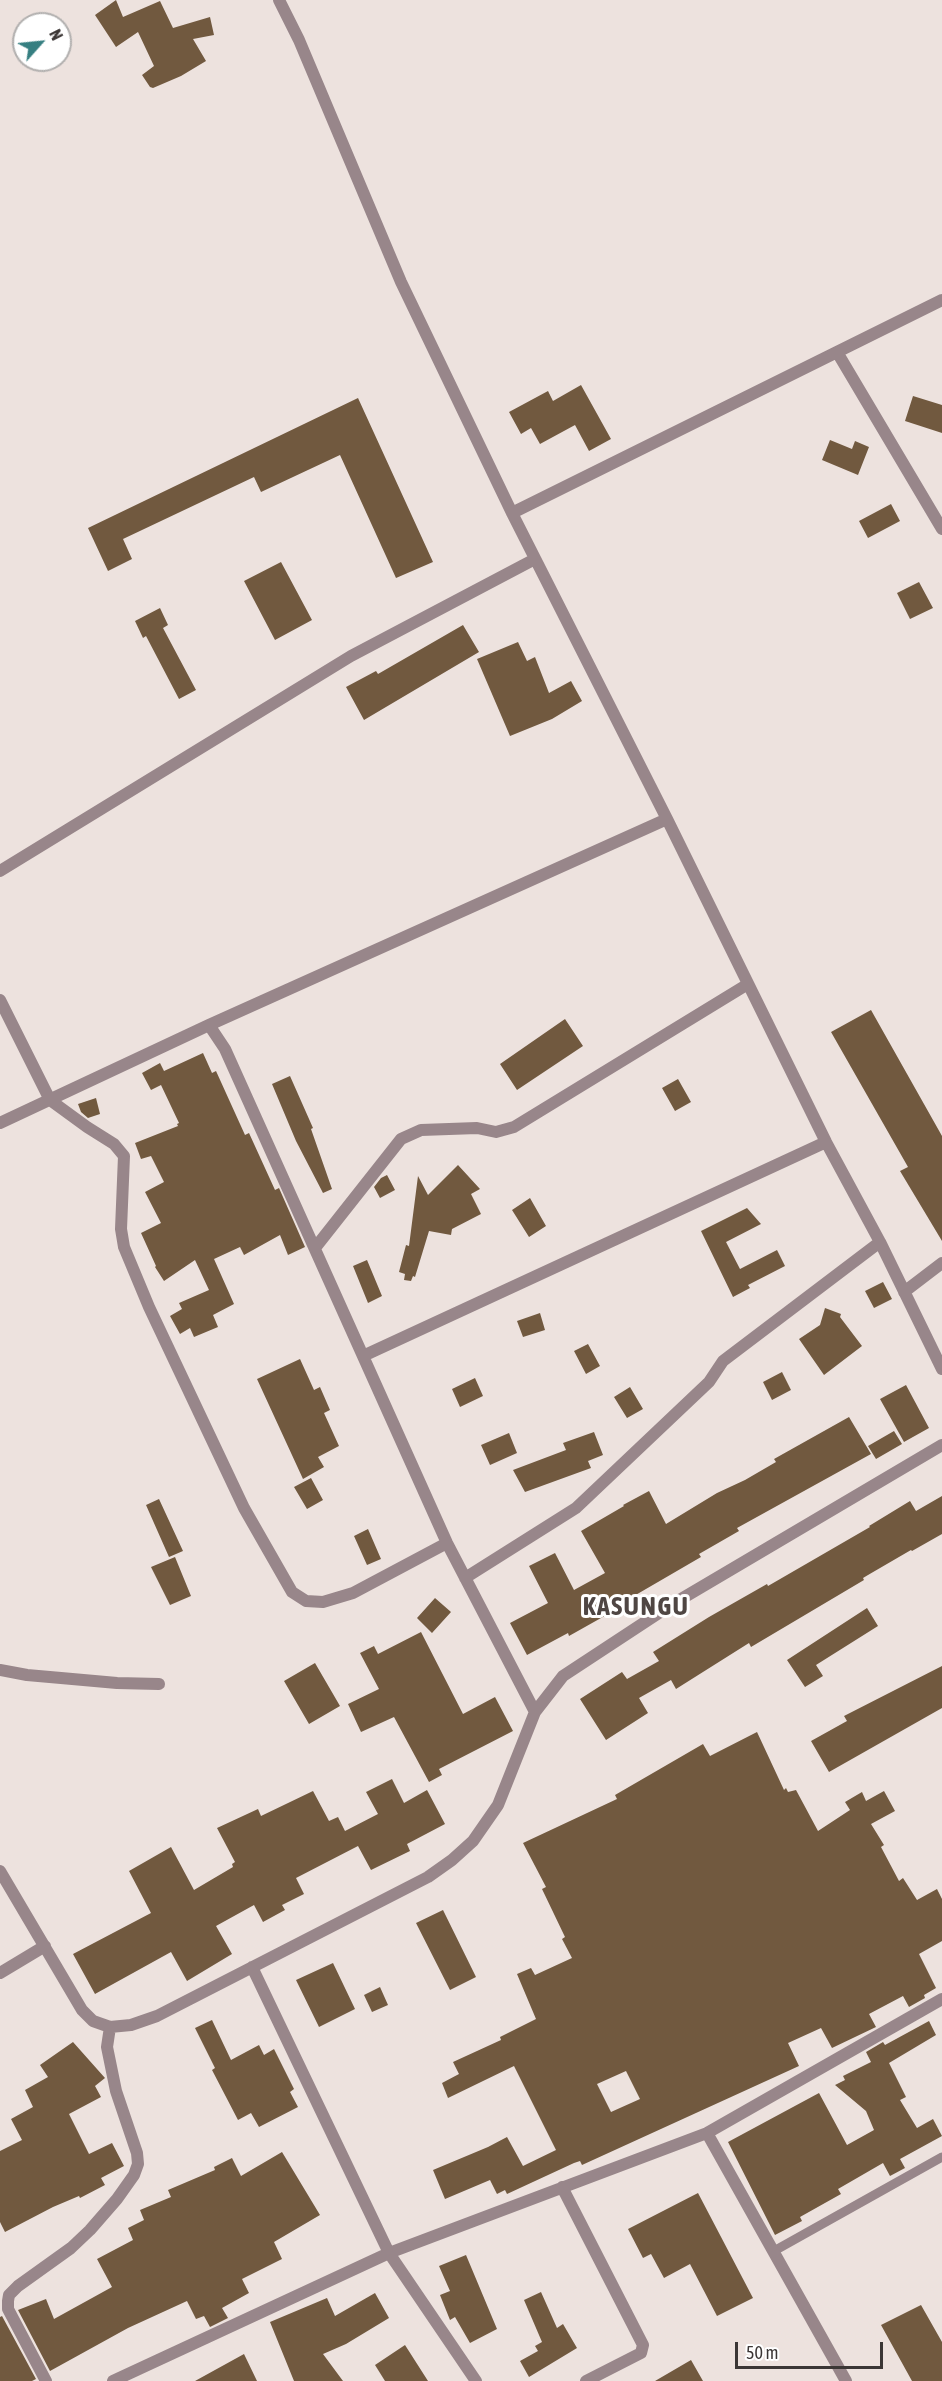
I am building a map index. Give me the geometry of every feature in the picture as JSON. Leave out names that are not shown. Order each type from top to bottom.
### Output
[{"type":"street","points":[[279,0],[299,40],[401,282],[512,513],[667,819],[826,1143],[880,1242],[942,1369]]},
{"type":"street","points":[[512,513],[942,300]]},
{"type":"street","points":[[837,352],[942,529]]},
{"type":"street","points":[[0,871],[351,656],[535,559]]},
{"type":"street","points":[[0,1123],[209,1025],[667,819]]},
{"type":"street","points":[[315,1248],[402,1139],[421,1130],[477,1128],[496,1132],[514,1127],[748,984]]},
{"type":"street","points":[[0,1000],[50,1100],[114,1144],[124,1156],[121,1229],[124,1247],[149,1307],[244,1508],[292,1592],[306,1601],[323,1602],[343,1596],[447,1543]]},
{"type":"street","points":[[209,1025],[225,1049],[447,1543],[535,1712]]},
{"type":"street","points":[[363,1356],[826,1143]]},
{"type":"street","points":[[465,1578],[576,1508],[709,1382],[723,1361],[880,1242]]},
{"type":"street","points":[[904,1292],[942,1263]]},
{"type":"street","points":[[0,1871],[82,2010],[93,2021],[110,2027],[131,2025],[157,2016],[428,1877],[452,1860],[472,1841],[498,1805],[535,1712],[563,1676],[670,1605],[942,1445]]},
{"type":"street","points":[[0,1670],[27,1675],[117,1683],[159,1684]]},
{"type":"street","points":[[0,1973],[45,1946]]},
{"type":"street","points":[[252,1967],[389,2253],[476,2381]]},
{"type":"street","points":[[114,2381],[389,2253],[707,2133],[942,1999]]},
{"type":"street","points":[[46,2381],[8,2309],[9,2295],[71,2248],[90,2230],[117,2199],[134,2175],[138,2164],[137,2153],[116,2091],[107,2047],[110,2027]]},
{"type":"street","points":[[707,2133],[846,2381]]},
{"type":"street","points":[[562,2187],[643,2345],[640,2353],[586,2381]]},
{"type":"lane","points":[[774,2251],[942,2157]]},
{"type":"building","points":[[116,0],[123,17],[160,1],[173,28],[210,17],[214,35],[193,39],[206,61],[181,76],[153,88],[150,87],[142,75],[154,66],[138,32],[116,47],[95,15]]},
{"type":"building","points":[[581,385],[611,439],[589,451],[575,425],[540,444],[531,428],[521,434],[509,412],[548,391],[553,401]]},
{"type":"building","points":[[913,396],[942,405],[942,433],[905,421]]},
{"type":"building","points":[[358,398],[433,562],[396,578],[340,455],[261,492],[254,477],[123,539],[132,559],[108,571],[88,528]]},
{"type":"building","points":[[830,440],[852,449],[855,441],[869,447],[858,475],[822,460]]},
{"type":"building","points":[[891,504],[900,521],[868,538],[859,521]]},
{"type":"building","points":[[281,562],[312,620],[275,640],[244,581]]},
{"type":"building","points":[[919,582],[933,608],[910,619],[897,593]]},
{"type":"building","points":[[160,608],[168,625],[163,628],[196,690],[179,699],[146,636],[143,638],[135,621]]},
{"type":"building","points":[[463,625],[479,652],[364,720],[346,687],[376,671],[378,674]]},
{"type":"building","points":[[518,642],[527,661],[535,657],[549,693],[571,681],[582,701],[552,719],[510,736],[477,659]]},
{"type":"building","points":[[871,1010],[942,1136],[942,1241],[900,1171],[908,1167],[831,1032]]},
{"type":"building","points":[[565,1019],[583,1046],[517,1090],[500,1064]]},
{"type":"building","points":[[203,1053],[212,1073],[216,1071],[245,1135],[249,1133],[275,1190],[279,1188],[305,1247],[288,1255],[280,1235],[244,1255],[240,1247],[214,1259],[234,1304],[213,1315],[218,1327],[194,1337],[190,1328],[180,1334],[170,1316],[182,1309],[179,1303],[209,1290],[195,1260],[164,1281],[155,1267],[141,1233],[161,1223],[145,1192],[164,1182],[151,1156],[141,1159],[135,1143],[178,1126],[179,1123],[161,1085],[151,1090],[142,1073],[160,1063],[164,1071]]},
{"type":"building","points":[[290,1076],[313,1128],[311,1129],[332,1189],[323,1193],[296,1141],[272,1084]]},
{"type":"building","points":[[678,1079],[691,1102],[675,1111],[662,1088]]},
{"type":"building","points":[[96,1098],[100,1114],[88,1118],[81,1112],[78,1104]]},
{"type":"building","points":[[458,1165],[480,1189],[471,1194],[481,1214],[452,1229],[451,1235],[429,1231],[415,1277],[413,1276],[411,1281],[404,1280],[405,1274],[399,1272],[406,1245],[409,1246],[418,1176],[428,1195]]},
{"type":"building","points":[[387,1175],[395,1190],[380,1198],[374,1187],[381,1178]]},
{"type":"building","points":[[530,1198],[546,1226],[529,1237],[512,1210]]},
{"type":"building","points":[[747,1208],[761,1224],[726,1242],[740,1269],[777,1250],[785,1266],[748,1285],[750,1288],[733,1297],[701,1231]]},
{"type":"building","points":[[367,1260],[382,1296],[368,1303],[353,1266]]},
{"type":"building","points":[[883,1282],[892,1299],[874,1308],[865,1291]]},
{"type":"building","points":[[825,1308],[841,1314],[840,1317],[862,1346],[824,1375],[799,1339],[820,1325]]},
{"type":"building","points":[[540,1313],[545,1330],[523,1337],[517,1321]]},
{"type":"building","points":[[588,1344],[600,1366],[586,1374],[574,1351]]},
{"type":"building","points":[[300,1359],[314,1390],[320,1387],[330,1410],[324,1413],[339,1446],[318,1457],[324,1467],[303,1479],[257,1379]]},
{"type":"building","points":[[782,1372],[791,1390],[772,1400],[763,1382]]},
{"type":"building","points":[[475,1378],[483,1396],[460,1407],[452,1389]]},
{"type":"building","points":[[906,1385],[929,1428],[904,1442],[880,1399]]},
{"type":"building","points":[[630,1387],[643,1409],[627,1418],[614,1397]]},
{"type":"building","points":[[849,1417],[871,1454],[737,1528],[739,1531],[699,1554],[701,1557],[615,1607],[617,1609],[569,1636],[568,1633],[527,1655],[510,1623],[548,1603],[529,1566],[555,1553],[574,1590],[605,1573],[581,1531],[649,1491],[666,1524],[717,1493],[776,1462],[774,1459]]},
{"type":"building","points":[[894,1431],[902,1444],[876,1459],[868,1446]]},
{"type":"building","points":[[594,1432],[603,1455],[588,1461],[591,1468],[525,1492],[513,1470],[566,1450],[563,1443]]},
{"type":"building","points":[[509,1433],[517,1453],[490,1465],[481,1445]]},
{"type":"building","points":[[311,1478],[323,1500],[307,1509],[294,1487]]},
{"type":"building","points":[[942,1496],[942,1534],[868,1575],[863,1578],[864,1580],[751,1647],[749,1643],[676,1689],[671,1680],[639,1698],[648,1713],[606,1740],[580,1699],[622,1672],[627,1679],[659,1661],[653,1652],[709,1617],[870,1527],[910,1501],[916,1511]]},
{"type":"building","points":[[159,1499],[183,1551],[169,1557],[146,1505]]},
{"type":"building","points":[[368,1529],[381,1559],[367,1565],[354,1536]]},
{"type":"building","points":[[175,1557],[191,1596],[170,1605],[151,1567]]},
{"type":"building","points":[[435,1598],[451,1612],[432,1633],[417,1618]]},
{"type":"building","points":[[867,1608],[878,1626],[816,1665],[823,1676],[805,1687],[787,1660]]},
{"type":"building","points":[[421,1632],[463,1714],[495,1697],[513,1731],[439,1769],[442,1775],[429,1782],[394,1717],[361,1732],[348,1704],[379,1689],[360,1653],[374,1646],[378,1654]]},
{"type":"building","points":[[315,1663],[340,1706],[309,1724],[284,1681]]},
{"type":"building","points":[[942,1666],[942,1708],[829,1772],[811,1741],[847,1721],[844,1716]]},
{"type":"building","points":[[757,1732],[784,1790],[786,1788],[788,1792],[796,1790],[818,1831],[850,1810],[845,1802],[862,1792],[866,1801],[884,1791],[895,1811],[871,1824],[884,1845],[881,1847],[899,1881],[903,1878],[917,1900],[937,1889],[942,1899],[942,1941],[919,1954],[936,1988],[924,1995],[925,1998],[909,2007],[903,1996],[869,2014],[876,2027],[832,2048],[821,2028],[788,2043],[799,2066],[582,2165],[580,2161],[574,2163],[507,2194],[505,2190],[497,2194],[490,2180],[445,2199],[433,2170],[507,2137],[523,2166],[556,2150],[514,2066],[448,2098],[442,2083],[459,2074],[453,2062],[501,2040],[500,2037],[536,2019],[517,1974],[531,1968],[535,1975],[572,1958],[562,1939],[565,1937],[542,1889],[546,1887],[523,1843],[617,1799],[615,1795],[703,1744],[710,1756]],"holes":[[[626,2071],[640,2099],[611,2112],[597,2084]]]},
{"type":"building","points":[[392,1779],[404,1803],[427,1790],[445,1824],[407,1844],[410,1851],[371,1870],[358,1846],[296,1878],[304,1894],[282,1905],[285,1910],[263,1922],[254,1905],[216,1926],[232,1954],[187,1981],[171,1952],[95,1994],[73,1954],[151,1913],[129,1871],[171,1847],[194,1890],[233,1867],[232,1864],[235,1862],[217,1828],[258,1809],[261,1816],[313,1791],[329,1821],[338,1817],[345,1831],[378,1814],[366,1792]]},
{"type":"building","points":[[443,1910],[476,1977],[450,1990],[416,1923]]},
{"type":"building","points":[[333,1963],[355,2009],[319,2027],[296,1980]]},
{"type":"building","points":[[380,1987],[388,2005],[372,2012],[364,1995]]},
{"type":"building","points":[[212,2020],[231,2060],[259,2045],[264,2055],[274,2049],[294,2089],[290,2092],[298,2107],[259,2127],[251,2113],[238,2120],[212,2070],[215,2068],[195,2028]]},
{"type":"building","points":[[929,2021],[936,2035],[889,2063],[906,2097],[900,2100],[917,2128],[933,2119],[942,2136],[900,2159],[905,2168],[890,2176],[883,2163],[838,2189],[841,2194],[800,2217],[802,2221],[775,2235],[728,2142],[819,2093],[847,2145],[874,2130],[866,2111],[835,2085],[845,2080],[843,2076],[871,2062],[866,2052],[883,2042],[885,2045]]},
{"type":"building","points":[[73,2042],[105,2078],[95,2086],[101,2097],[69,2114],[89,2154],[112,2143],[124,2166],[101,2178],[105,2185],[80,2198],[79,2196],[53,2207],[5,2232],[0,2222],[0,2151],[22,2140],[11,2119],[33,2107],[25,2090],[48,2077],[40,2065]]},
{"type":"building","points":[[282,2152],[320,2215],[274,2242],[282,2259],[242,2279],[249,2293],[222,2308],[228,2318],[210,2327],[204,2316],[196,2319],[187,2301],[128,2328],[50,2371],[18,2310],[46,2299],[54,2319],[112,2287],[97,2259],[133,2240],[128,2228],[144,2220],[140,2210],[171,2197],[168,2190],[215,2170],[214,2167],[232,2158],[241,2176]]},
{"type":"building","points":[[698,2193],[753,2298],[717,2316],[690,2264],[664,2278],[651,2254],[643,2258],[628,2229]]},
{"type":"building","points":[[466,2255],[497,2329],[470,2343],[455,2317],[450,2320],[440,2295],[450,2291],[439,2266]]},
{"type":"building","points":[[541,2292],[557,2328],[563,2324],[577,2348],[529,2377],[520,2361],[538,2351],[535,2346],[542,2342],[524,2300]]},
{"type":"building","points":[[375,2293],[389,2318],[346,2344],[323,2354],[343,2381],[294,2381],[270,2322],[327,2298],[335,2316]]},
{"type":"building","points":[[921,2305],[942,2342],[942,2381],[912,2381],[881,2325]]},
{"type":"building","points":[[2,2316],[36,2379],[32,2381],[0,2381],[0,2317]]},
{"type":"building","points":[[405,2345],[428,2381],[385,2381],[375,2365]]},
{"type":"building","points":[[244,2354],[257,2381],[195,2381]]},
{"type":"building","points":[[691,2360],[703,2381],[655,2381]]},
{"type":"district","name":"KASUNGU","points":[[636,1607]]}]
